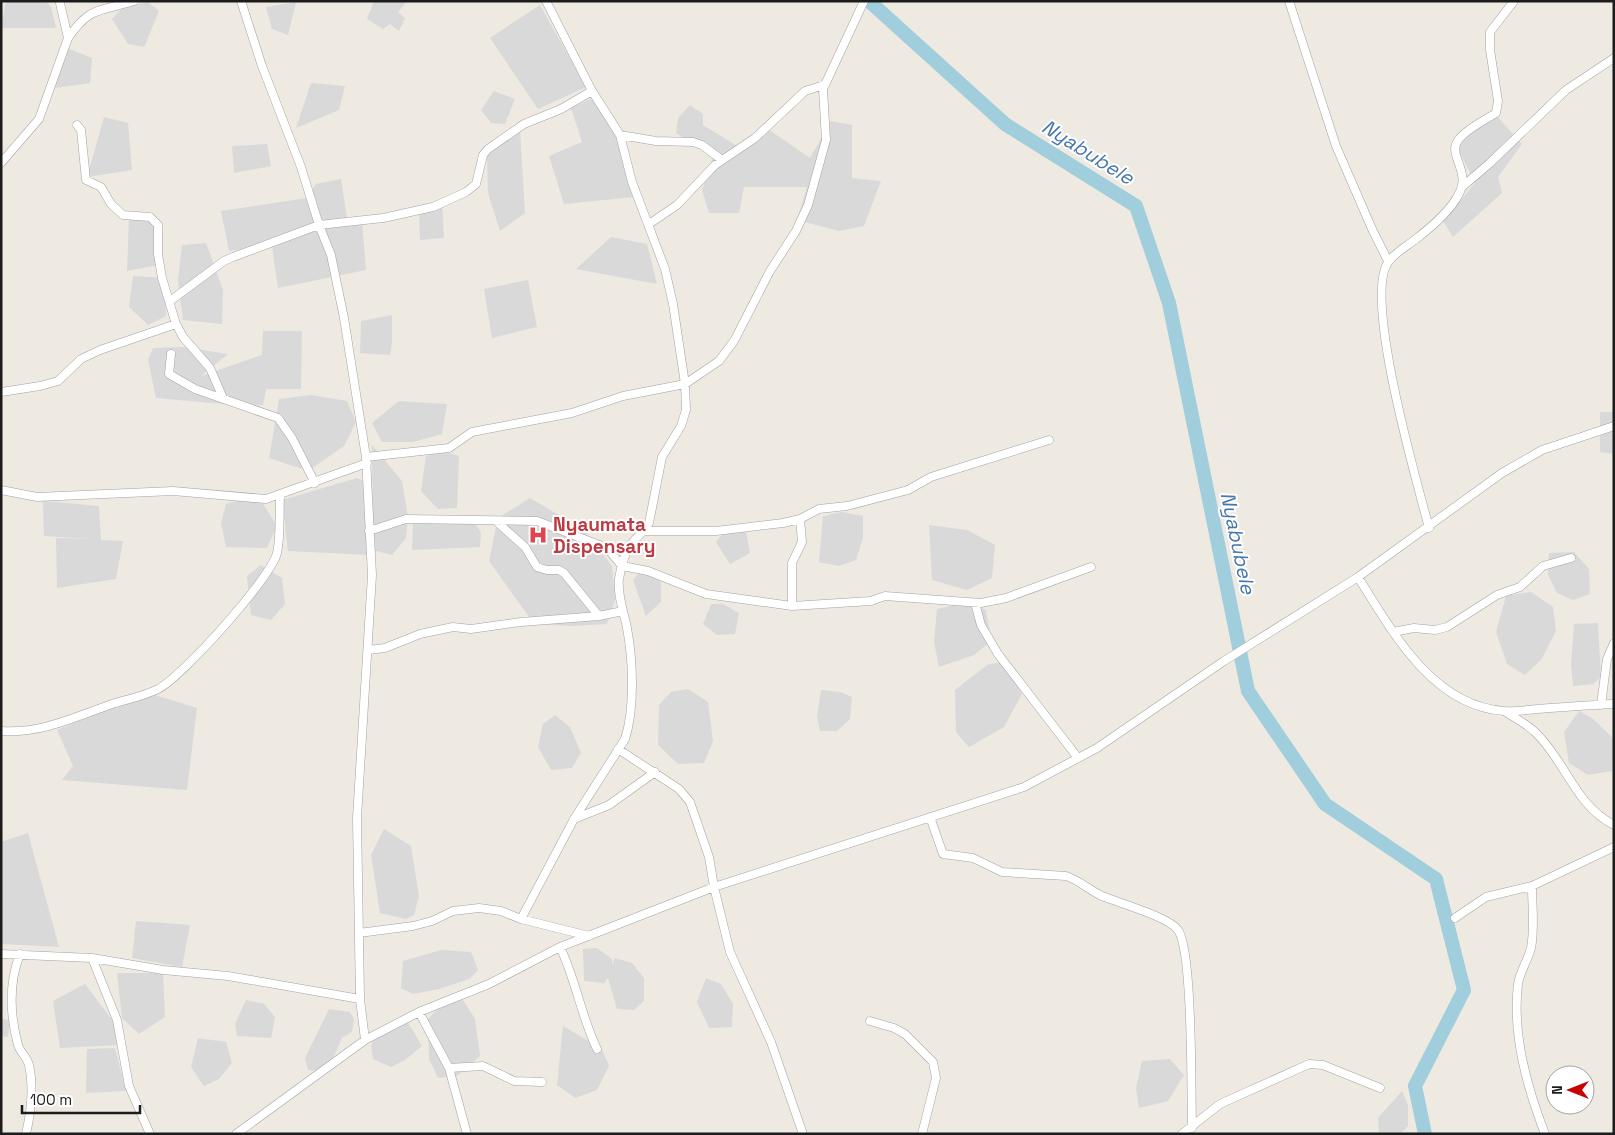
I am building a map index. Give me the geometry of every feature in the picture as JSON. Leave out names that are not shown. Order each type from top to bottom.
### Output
[{"type":"street","points":[[1,163],[16,143],[40,119],[68,38],[90,13],[134,1]]},
{"type":"street","points":[[241,1],[262,66],[302,167],[319,225],[329,248],[339,289],[366,460],[372,574],[357,818],[360,999],[364,1040]]},
{"type":"street","points":[[521,920],[574,819],[625,739],[632,712],[628,630],[619,581],[629,547],[645,531],[649,523],[662,456],[681,426],[686,410],[685,384],[673,304],[665,269],[632,182],[620,135],[592,91],[546,1]]},
{"type":"street","points":[[1,490],[37,497],[173,491],[259,500],[280,496],[315,483],[366,460],[443,450],[472,432],[572,412],[623,396],[685,384],[712,367],[726,355],[770,271],[796,230],[808,205],[826,140],[822,93],[824,85],[864,1]]},
{"type":"street","points":[[1289,1],[1336,146],[1388,261]]},
{"type":"street","points":[[1463,186],[1464,177],[1454,153],[1455,147],[1459,139],[1496,113],[1498,101],[1490,50],[1490,32],[1514,1]]},
{"type":"street","points":[[60,3],[68,38]]},
{"type":"street","points":[[1429,528],[1395,390],[1386,338],[1381,296],[1382,277],[1388,261],[1440,218],[1456,199],[1463,186],[1490,163],[1566,90],[1614,58]]},
{"type":"street","points":[[649,224],[677,205],[722,160],[755,138],[805,91],[824,85]]},
{"type":"street","points":[[170,301],[224,260],[319,225],[383,218],[441,204],[476,184],[483,155],[488,149],[524,124],[561,109],[592,91]]},
{"type":"street","points":[[77,125],[81,130],[86,180],[101,187],[111,204],[123,215],[144,216],[158,225],[158,254],[162,278],[176,324],[183,336],[210,368],[223,398]]},
{"type":"street","points":[[620,135],[656,142],[693,142],[702,145],[722,160]]},
{"type":"street","points":[[1,392],[58,381],[81,359],[100,350],[176,324]]},
{"type":"street","points":[[170,354],[169,374],[195,388],[278,418],[292,438],[315,483]]},
{"type":"street","points":[[236,1134],[364,1040],[419,1012],[489,984],[560,947],[714,887],[1024,786],[1098,748],[1224,661],[1358,578],[1502,473],[1542,450],[1614,426]]},
{"type":"street","points":[[645,531],[741,529],[800,519],[819,509],[846,506],[908,490],[931,477],[1049,440]]},
{"type":"street","points":[[1,732],[28,731],[61,724],[152,692],[171,680],[231,618],[265,577],[277,553],[280,496]]},
{"type":"street","points":[[369,531],[406,519],[537,521],[607,548],[622,566],[648,571],[706,594],[792,606],[871,601],[885,596],[975,603],[1006,598],[1091,567]]},
{"type":"street","points":[[792,606],[792,563],[802,542],[800,519]]},
{"type":"street","points":[[496,521],[525,548],[537,567],[546,570],[559,570],[564,573],[599,616]]},
{"type":"street","points":[[1393,632],[1414,628],[1435,630],[1447,628],[1497,595],[1520,587],[1543,566],[1571,558]]},
{"type":"street","points":[[1358,578],[1393,632],[1441,687],[1476,705],[1504,712],[1524,723],[1537,734],[1577,792],[1598,816],[1614,825]]},
{"type":"street","points":[[975,603],[981,625],[998,654],[1078,758]]},
{"type":"street","points":[[368,650],[385,648],[420,634],[454,627],[471,629],[521,622],[599,616],[623,611]]},
{"type":"street","points":[[1601,705],[1606,659],[1614,643]]},
{"type":"street","points":[[1504,712],[1614,704]]},
{"type":"street","points":[[618,749],[679,789],[690,802],[706,843],[714,887],[730,952],[771,1042],[803,1134]]},
{"type":"street","points":[[574,819],[609,805],[655,772]]},
{"type":"street","points":[[930,817],[943,854],[973,858],[1002,872],[1066,876],[1075,879],[1103,897],[1167,920],[1178,930],[1187,967],[1192,1128]]},
{"type":"street","points":[[1455,918],[1486,897],[1532,886],[1614,847]]},
{"type":"street","points":[[1532,886],[1533,934],[1530,950],[1518,985],[1517,1026],[1520,1051],[1545,1134]]},
{"type":"street","points":[[359,933],[413,926],[462,909],[494,910],[521,920],[589,936]]},
{"type":"street","points":[[560,947],[568,964],[582,1014],[596,1049]]},
{"type":"street","points":[[1,954],[92,958],[155,969],[228,976],[360,999]]},
{"type":"street","points":[[20,954],[12,975],[12,993],[19,1046],[28,1062],[30,1080],[30,1118],[26,1134]]},
{"type":"street","points":[[92,958],[117,1020],[129,1086],[150,1134]]},
{"type":"street","points":[[419,1012],[450,1068],[467,1134]]},
{"type":"street","points":[[870,1021],[894,1028],[905,1034],[933,1062],[936,1078],[922,1134]]},
{"type":"street","points":[[1182,1134],[1192,1128],[1204,1114],[1220,1104],[1309,1064],[1324,1064],[1380,1088]]},
{"type":"street","points":[[450,1068],[482,1066],[514,1081],[542,1082]]},
{"type":"shaded area","points":[[6,1],[46,1],[51,7],[56,28],[1,28]]},
{"type":"shaded area","points":[[374,1],[407,1],[398,12],[405,18],[399,31],[390,24],[383,29],[367,19]]},
{"type":"shaded area","points":[[148,2],[159,11],[144,47],[128,44],[112,19],[123,7]]},
{"type":"shaded area","points":[[296,2],[288,35],[272,29],[266,7]]},
{"type":"shaded area","points":[[540,5],[586,87],[538,109],[490,38]]},
{"type":"shaded area","points":[[67,48],[92,58],[90,83],[55,88]]},
{"type":"shaded area","points":[[311,83],[345,86],[339,110],[296,128]]},
{"type":"shaded area","points":[[494,91],[515,99],[505,124],[491,123],[481,110]]},
{"type":"shaded area","points":[[593,98],[616,127],[634,197],[564,204],[549,156],[582,142],[571,108]]},
{"type":"shaded area","points":[[690,105],[703,114],[703,125],[737,146],[765,127],[810,158],[831,121],[852,125],[852,178],[881,181],[864,226],[839,231],[797,220],[807,187],[744,187],[739,213],[709,213],[702,190],[713,157],[676,133],[678,118]]},
{"type":"shaded area","points":[[1497,116],[1522,144],[1498,177],[1502,193],[1453,237],[1443,221],[1475,183],[1455,143]]},
{"type":"shaded area","points":[[104,117],[128,123],[132,170],[87,177]]},
{"type":"shaded area","points":[[520,130],[525,213],[500,231],[488,193],[487,156]]},
{"type":"shaded area","points":[[267,144],[271,166],[234,173],[232,146]]},
{"type":"shaded area","points":[[341,179],[348,225],[362,222],[366,270],[278,288],[272,246],[229,251],[221,211],[307,198],[316,184]]},
{"type":"shaded area","points":[[435,202],[442,203],[444,238],[420,240],[419,208]]},
{"type":"shaded area","points":[[129,217],[161,225],[159,265],[127,271]]},
{"type":"shaded area","points":[[611,237],[647,244],[657,284],[576,269]]},
{"type":"shaded area","points":[[206,243],[223,290],[222,324],[183,320],[178,280],[182,245]]},
{"type":"shaded area","points":[[133,276],[165,278],[166,316],[148,325],[129,307]]},
{"type":"shaded area","points":[[528,280],[537,327],[492,338],[484,289]]},
{"type":"shaded area","points":[[392,315],[390,355],[360,353],[361,321]]},
{"type":"shaded area","points":[[263,331],[302,331],[301,389],[266,389],[263,405],[246,406],[156,398],[148,360],[153,348],[183,347],[228,354],[201,376],[262,355]]},
{"type":"shaded area","points":[[311,395],[347,401],[356,422],[344,446],[308,471],[269,458],[279,399]]},
{"type":"shaded area","points":[[399,401],[447,404],[442,434],[413,442],[382,442],[372,423]]},
{"type":"shaded area","points":[[1600,412],[1614,412],[1614,454],[1600,452]]},
{"type":"shaded area","points":[[372,445],[402,481],[408,517],[406,538],[392,555],[373,550]]},
{"type":"shaded area","points":[[443,451],[459,456],[457,508],[438,509],[421,491],[426,456]]},
{"type":"shaded area","points":[[357,478],[370,484],[370,555],[288,551],[282,500]]},
{"type":"shaded area","points":[[247,498],[260,499],[277,526],[267,548],[226,547],[221,523],[226,504]]},
{"type":"shaded area","points":[[530,498],[584,530],[612,566],[615,600],[607,624],[573,626],[534,624],[489,561],[498,518]]},
{"type":"shaded area","points":[[43,501],[99,506],[101,540],[123,541],[116,579],[57,588],[56,538],[93,539],[44,536]]},
{"type":"shaded area","points":[[842,512],[863,516],[863,538],[856,560],[839,566],[819,562],[823,516]]},
{"type":"shaded area","points":[[421,519],[454,521],[476,525],[481,532],[480,547],[412,550],[413,524]]},
{"type":"shaded area","points":[[929,525],[967,530],[995,545],[992,578],[967,590],[932,580]]},
{"type":"shaded area","points":[[724,532],[746,532],[750,553],[730,564],[716,542]]},
{"type":"shaded area","points":[[1574,552],[1589,569],[1590,594],[1573,600],[1557,593],[1548,575],[1549,553]]},
{"type":"shaded area","points":[[261,565],[282,578],[285,604],[271,620],[251,615],[247,576]]},
{"type":"shaded area","points":[[639,573],[649,574],[661,582],[661,602],[646,616],[633,580]]},
{"type":"shaded area","points":[[1531,592],[1553,607],[1556,631],[1541,660],[1525,675],[1507,664],[1496,632],[1506,596]]},
{"type":"shaded area","points":[[968,602],[986,610],[991,641],[974,655],[939,667],[934,642],[937,609]]},
{"type":"shaded area","points":[[711,604],[723,604],[739,613],[735,634],[717,635],[703,624]]},
{"type":"shaded area","points":[[1598,623],[1601,677],[1593,684],[1573,686],[1571,664],[1574,624]]},
{"type":"shaded area","points":[[1008,660],[1022,694],[1004,727],[969,747],[956,732],[955,690],[987,665]]},
{"type":"shaded area","points":[[688,689],[708,702],[713,741],[704,763],[678,764],[658,745],[659,705],[671,692]]},
{"type":"shaded area","points":[[821,690],[840,692],[852,697],[850,719],[837,731],[820,731],[817,717]]},
{"type":"shaded area","points":[[152,694],[197,708],[187,790],[62,780],[73,766],[57,730],[136,698]]},
{"type":"shaded area","points":[[1579,711],[1592,718],[1614,739],[1612,771],[1588,775],[1569,763],[1564,732]]},
{"type":"shaded area","points":[[555,715],[570,727],[581,753],[572,768],[551,770],[538,747],[543,724]]},
{"type":"shaded area","points":[[384,829],[411,846],[419,896],[414,915],[406,919],[380,913],[371,855]]},
{"type":"shaded area","points":[[28,833],[59,947],[1,944],[1,842]]},
{"type":"shaded area","points":[[136,921],[190,925],[182,967],[132,958]]},
{"type":"shaded area","points":[[597,948],[612,959],[612,965],[615,958],[632,963],[644,978],[644,1001],[634,1010],[617,1009],[608,978],[604,983],[584,981],[583,949]]},
{"type":"shaded area","points":[[441,950],[471,952],[478,970],[469,979],[439,989],[413,994],[401,988],[403,961]]},
{"type":"shaded area","points":[[117,973],[163,973],[165,1017],[139,1034],[122,1018]]},
{"type":"shaded area","points":[[706,978],[721,984],[733,1004],[732,1027],[709,1028],[697,1002]]},
{"type":"shaded area","points":[[85,984],[115,1024],[119,1045],[60,1048],[53,1001]]},
{"type":"shaded area","points":[[246,1000],[264,1004],[275,1017],[271,1038],[237,1036],[235,1024]]},
{"type":"shaded area","points":[[463,1000],[475,1019],[480,1056],[457,1076],[438,1078],[429,1059],[428,1019],[444,1002]]},
{"type":"shaded area","points":[[329,1009],[350,1012],[354,1019],[352,1032],[342,1038],[331,1063],[316,1071],[308,1070],[305,1058]]},
{"type":"shaded area","points":[[1,1019],[10,1020],[8,1037],[1,1036]]},
{"type":"shaded area","points":[[407,1021],[422,1046],[405,1060],[391,1067],[373,1059],[371,1046],[374,1038]]},
{"type":"shaded area","points":[[563,1026],[602,1049],[609,1066],[597,1090],[575,1098],[557,1085]]},
{"type":"shaded area","points":[[198,1038],[226,1042],[232,1063],[219,1079],[204,1086],[191,1067]]},
{"type":"shaded area","points":[[115,1048],[126,1091],[86,1093],[87,1049]]},
{"type":"shaded area","points":[[1170,1059],[1184,1075],[1168,1101],[1139,1108],[1136,1088],[1142,1061]]},
{"type":"shaded area","points":[[1402,1091],[1408,1105],[1408,1126],[1400,1134],[1379,1134],[1378,1118]]},
{"type":"waterway","name":"Nyabubele","points":[[869,1],[1005,124],[1136,206],[1169,303],[1248,691],[1325,804],[1436,879],[1464,990],[1415,1086],[1425,1134]]},
{"type":"place","name":"Nyaumata Dispensary","points":[[538,535]]}]
